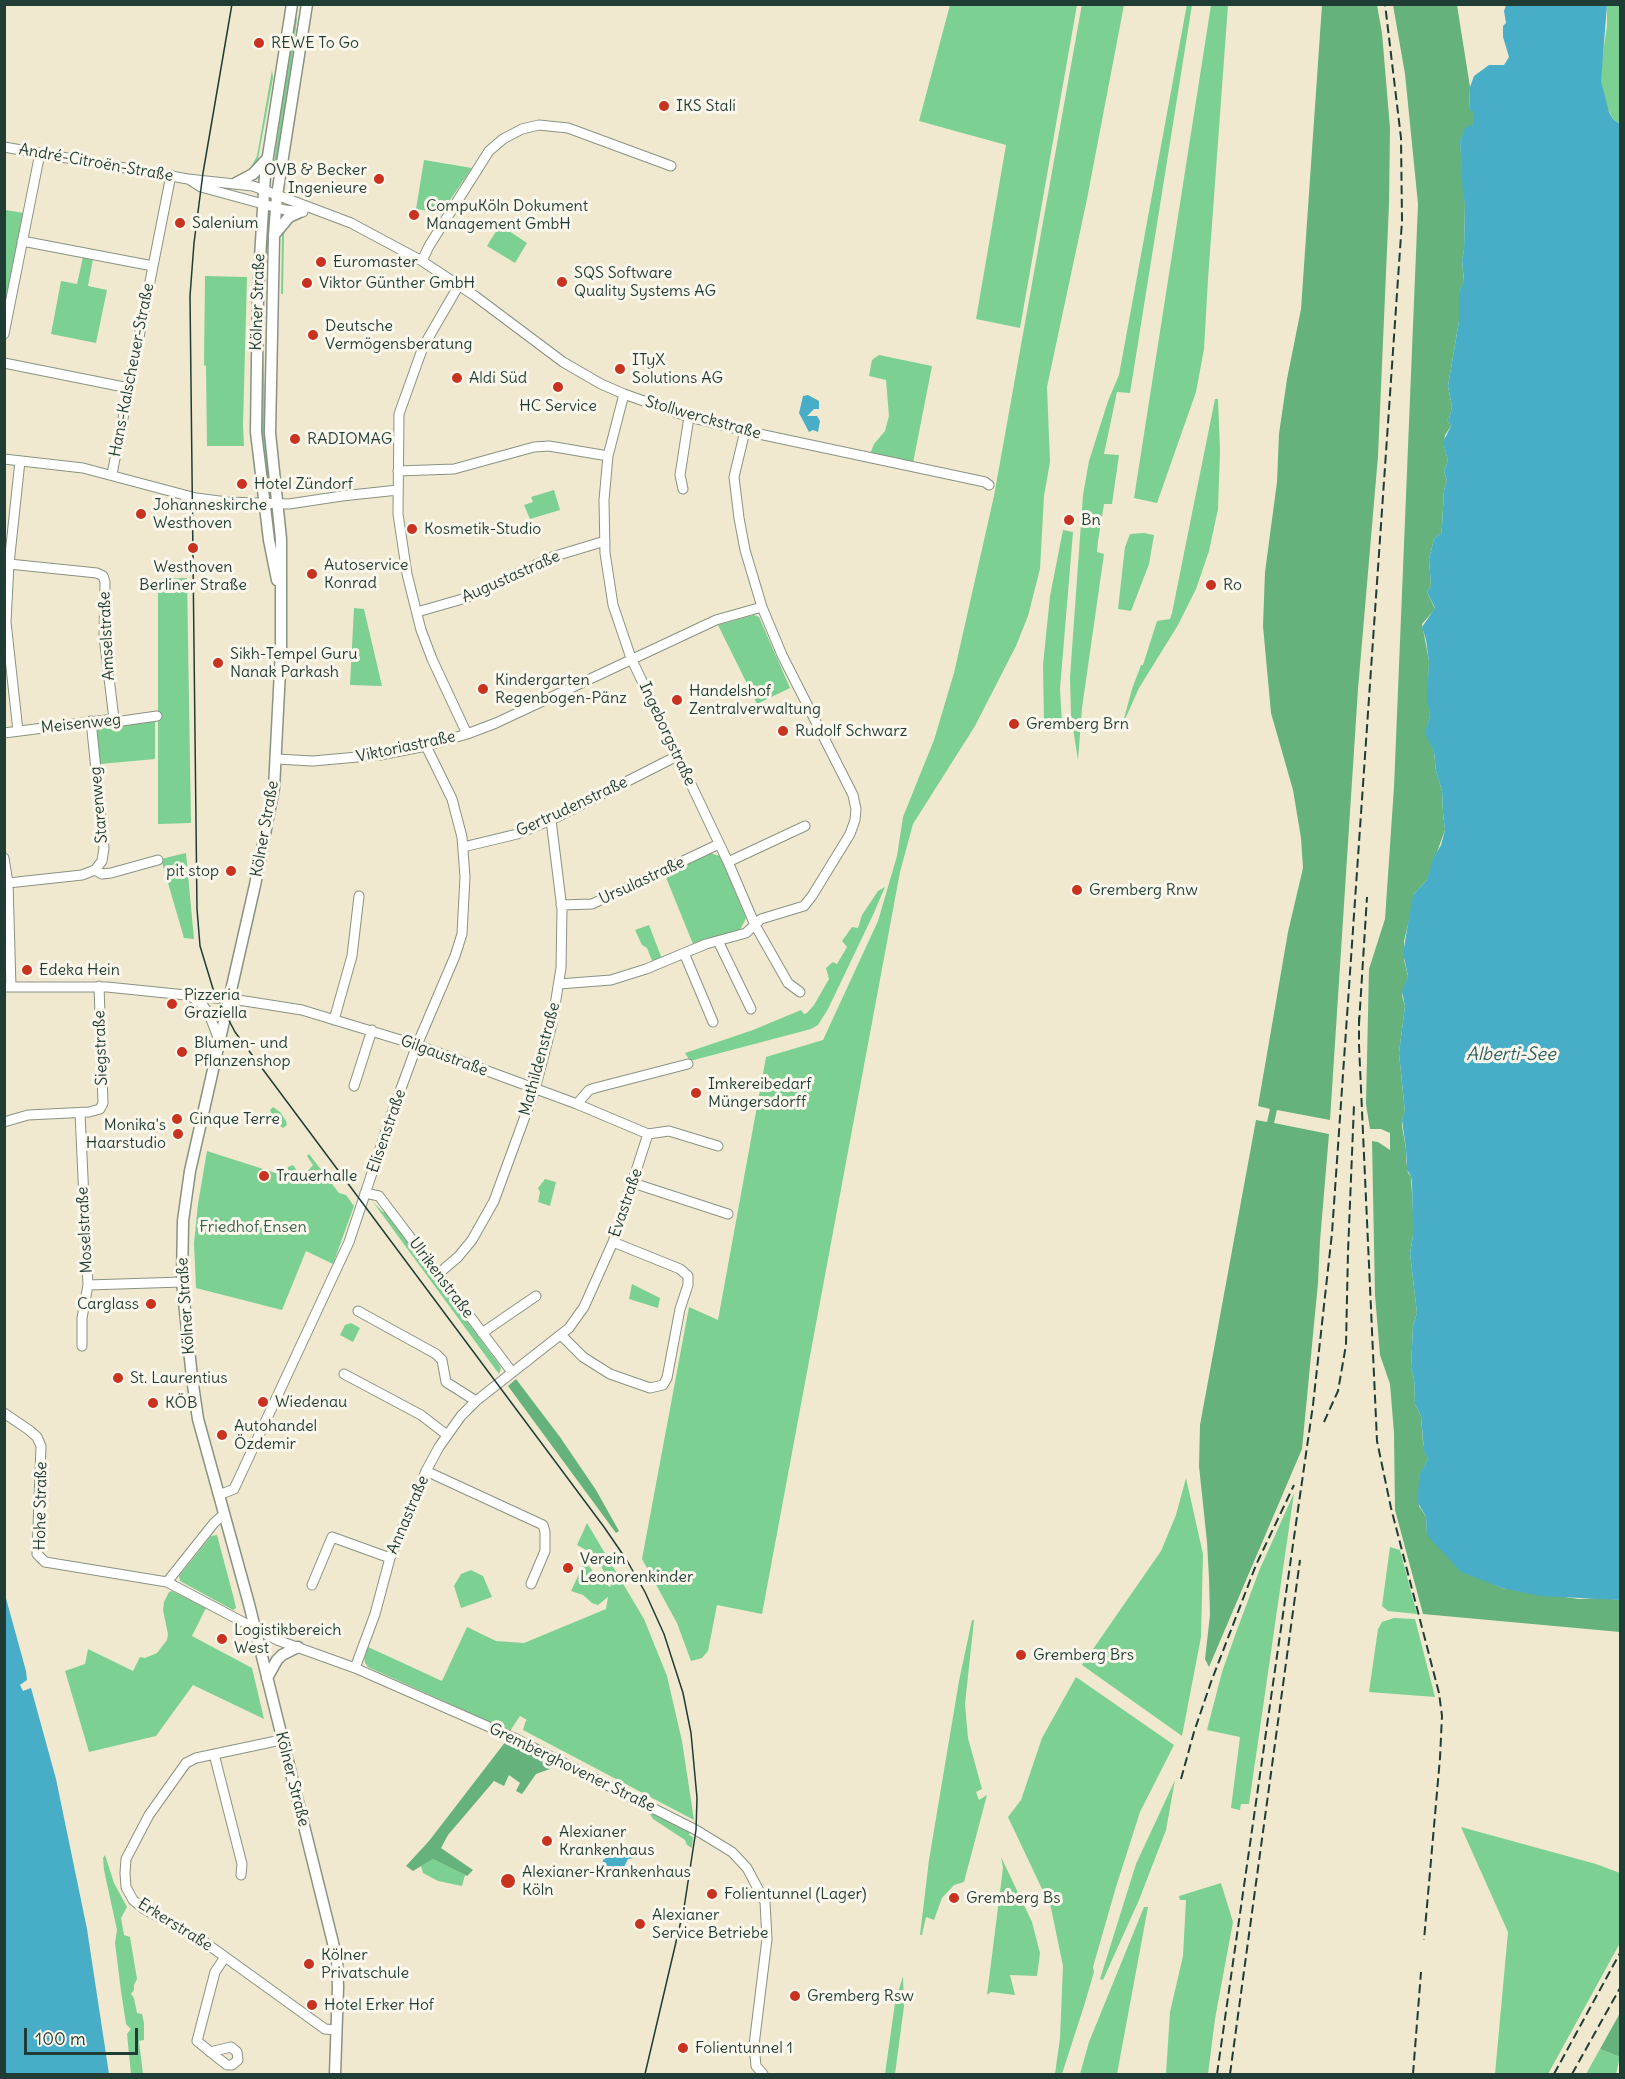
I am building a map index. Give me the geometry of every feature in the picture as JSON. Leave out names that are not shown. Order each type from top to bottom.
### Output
[{"type":"main road","name":"Kölner Straße","points":[[281,601],[264,504],[256,432],[255,398],[263,190],[292,4]]},
{"type":"main road","name":"Kölner Straße","points":[[307,4],[276,201],[274,236],[270,433],[281,539],[276,759],[269,817],[190,1171],[184,1211],[182,1282],[198,1419],[255,1630],[337,1959],[335,2074]]},
{"type":"main road","points":[[236,183],[253,174],[268,157]]},
{"type":"main road","points":[[274,236],[286,220],[300,212]]},
{"type":"main road","points":[[267,1678],[277,1660],[298,1647]]},
{"type":"street","points":[[422,261],[429,246],[489,151],[503,139],[522,129],[539,125],[568,128],[671,166]]},
{"type":"street","name":"André-Citroën-Straße","points":[[4,147],[188,179],[236,183],[263,190]]},
{"type":"street","points":[[4,334],[40,153]]},
{"type":"street","name":"Hans-Kalscheuer-Straße","points":[[112,474],[171,175]]},
{"type":"street","name":"André-Citroën-Straße","points":[[188,179],[201,187],[262,203]]},
{"type":"street","name":"Stollwerckstraße","points":[[263,190],[276,201],[300,212],[321,212]]},
{"type":"street","name":"Stollwerckstraße","points":[[262,203],[276,201],[321,212],[351,223],[422,261],[459,285],[562,362],[624,394],[689,417],[745,431],[985,482],[989,485]]},
{"type":"street","name":"Hans-Kalscheuer-Straße","points":[[22,241],[153,266]]},
{"type":"street","points":[[459,285],[423,347],[399,414],[398,514],[402,546],[417,612],[432,659],[466,734]]},
{"type":"street","points":[[4,363],[129,388]]},
{"type":"street","name":"Ingeborgstraße","points":[[624,394],[608,456],[604,500],[605,541],[613,605],[632,658],[728,862],[754,925],[788,983],[800,992]]},
{"type":"street","points":[[682,489],[680,475],[689,417]]},
{"type":"street","points":[[559,984],[611,980],[746,933],[761,919],[804,906],[850,834],[855,820],[856,809],[853,795],[782,655],[762,607],[739,518],[734,477],[745,431]]},
{"type":"street","points":[[398,471],[454,469],[534,447],[549,446],[608,456]]},
{"type":"street","points":[[4,459],[62,465],[112,474],[196,498],[227,502],[277,504],[398,490]]},
{"type":"street","points":[[18,731],[5,622],[20,461]]},
{"type":"street","name":"Augustastraße","points":[[417,612],[466,598],[552,557],[605,541]]},
{"type":"street","name":"Amselstraße","points":[[9,564],[97,573],[103,576],[105,582],[104,637],[114,718]]},
{"type":"street","name":"Viktoriastraße","points":[[276,759],[313,761],[351,759],[426,746],[466,734],[496,723],[716,620],[762,607]]},
{"type":"street","name":"Meisenweg","points":[[4,733],[114,718],[122,720],[157,716]]},
{"type":"street","name":"Starenweg","points":[[91,722],[104,848],[102,861],[95,870]]},
{"type":"street","name":"Elisenstraße","points":[[219,1495],[235,1487],[349,1242],[417,1045],[456,956],[462,934],[465,878],[463,847],[452,799],[426,746]]},
{"type":"street","name":"Gertrudenstraße","points":[[463,847],[517,834],[551,820],[677,756]]},
{"type":"street","name":"Mathildenstraße","points":[[438,1274],[458,1257],[472,1240],[494,1201],[535,1089],[552,1024],[559,984],[561,905],[551,820]]},
{"type":"street","points":[[728,862],[805,826]]},
{"type":"street","name":"Ursulastraße","points":[[561,905],[592,904],[719,844]]},
{"type":"street","points":[[4,858],[8,883],[8,987]]},
{"type":"street","points":[[8,883],[82,875],[95,870],[102,874],[111,873],[158,860]]},
{"type":"street","points":[[334,1020],[352,957],[359,896]]},
{"type":"street","points":[[718,941],[751,1009]]},
{"type":"street","points":[[684,953],[713,1022]]},
{"type":"street","name":"Gilgaustraße","points":[[8,987],[99,986],[228,999],[302,1010],[417,1045],[577,1104]]},
{"type":"street","name":"Siegstraße","points":[[80,1113],[100,1109],[103,1103],[99,986]]},
{"type":"street","points":[[190,996],[202,1004],[209,1014],[219,1040]]},
{"type":"street","points":[[354,1086],[372,1030]]},
{"type":"street","points":[[687,1064],[589,1090],[577,1104],[648,1134],[669,1131],[718,1146]]},
{"type":"street","points":[[4,1122],[28,1115],[80,1113]]},
{"type":"street","name":"Moselstraße","points":[[80,1113],[88,1285],[82,1318],[82,1346]]},
{"type":"street","name":"Evastraße","points":[[497,1383],[561,1335],[584,1307],[613,1242],[648,1134]]},
{"type":"street","points":[[633,1183],[728,1214]]},
{"type":"street","name":"Ulrikenstraße","points":[[366,1193],[379,1196],[512,1372]]},
{"type":"street","points":[[561,1335],[583,1357],[610,1374],[642,1386],[659,1387],[663,1385],[669,1372],[680,1306],[688,1285],[688,1276],[680,1269],[613,1242]]},
{"type":"street","points":[[88,1285],[182,1282]]},
{"type":"street","points":[[482,1334],[536,1296]]},
{"type":"street","points":[[358,1311],[436,1354],[442,1360],[446,1382],[476,1401]]},
{"type":"street","points":[[344,1374],[421,1415],[447,1435]]},
{"type":"street","name":"Annastraße","points":[[356,1668],[375,1614],[390,1558],[426,1471],[447,1435],[476,1401],[497,1383]]},
{"type":"street","name":"Hohe Straße","points":[[4,1413],[38,1437],[41,1446],[37,1554],[40,1559],[45,1562],[167,1582],[232,1615],[255,1630]]},
{"type":"street","points":[[426,1471],[543,1525],[545,1551],[531,1584]]},
{"type":"street","points":[[167,1582],[214,1523],[224,1514]]},
{"type":"street","points":[[312,1585],[337,1526]]},
{"type":"street","points":[[332,1537],[390,1558]]},
{"type":"street","name":"Gremberghovener Straße","points":[[255,1630],[356,1668],[512,1737],[696,1830],[740,1860],[762,1892],[767,1917],[765,1958],[754,2045],[756,2066],[761,2074]]},
{"type":"street","name":"Erkerstraße","points":[[281,1740],[192,1759],[186,1763],[149,1815],[126,1859],[124,1873],[126,1887],[133,1900],[144,1909],[203,1941],[325,2029],[336,2030]]},
{"type":"street","points":[[214,1754],[242,1864],[241,1875]]},
{"type":"street","points":[[210,2052],[197,2041],[215,1972],[225,1957]]},
{"type":"green space","points":[[1082,4],[1124,5],[1087,199],[1047,387],[1050,462],[1044,496],[1040,569],[1028,616],[1016,646],[975,726],[913,824],[900,872],[762,1614],[717,1605],[708,1651],[702,1658],[691,1661],[677,1623],[642,1559],[689,1307],[718,1320],[766,1057],[823,1040],[878,921],[897,856],[903,817],[934,740],[954,673],[994,496]]},
{"type":"green space","points":[[1187,4],[1192,5],[1130,393],[1117,392],[1104,454],[1119,455],[1112,504],[1104,504],[1098,541],[1097,552],[1104,554],[1082,708],[1078,760],[1071,716],[1070,677],[1083,495],[1089,461],[1108,401],[1119,375]]},
{"type":"green space","points":[[950,5],[1077,5],[1020,328],[976,319],[1006,145],[919,121]]},
{"type":"green space","points":[[1211,5],[1228,5],[1204,349],[1196,392],[1157,503],[1134,498]]},
{"type":"green space","points":[[1322,5],[1377,5],[1382,33],[1390,128],[1378,456],[1358,689],[1330,1120],[1277,1110],[1274,1123],[1329,1134],[1302,1449],[1209,1667],[1205,1659],[1210,1615],[1207,1542],[1199,1466],[1200,1425],[1256,1120],[1267,1122],[1270,1109],[1258,1106],[1288,932],[1303,868],[1301,838],[1293,790],[1271,713],[1263,626],[1265,572],[1277,482],[1279,434],[1301,309]]},
{"type":"green space","points":[[1393,5],[1457,5],[1470,87],[1469,111],[1473,111],[1473,124],[1464,132],[1460,141],[1465,203],[1462,260],[1464,282],[1459,292],[1459,321],[1448,386],[1452,407],[1449,419],[1447,419],[1451,426],[1445,435],[1444,445],[1448,461],[1444,471],[1447,481],[1444,490],[1442,527],[1441,533],[1434,539],[1429,559],[1431,586],[1427,592],[1435,609],[1422,624],[1429,661],[1430,716],[1426,731],[1434,752],[1436,771],[1442,791],[1445,830],[1427,880],[1413,895],[1414,900],[1404,941],[1404,960],[1408,976],[1402,996],[1405,1006],[1399,1053],[1405,1113],[1402,1126],[1408,1173],[1411,1176],[1413,1236],[1410,1253],[1417,1313],[1413,1326],[1411,1368],[1414,1378],[1415,1404],[1421,1416],[1423,1443],[1428,1459],[1420,1475],[1419,1506],[1426,1517],[1427,1533],[1487,1581],[1502,1588],[1579,1599],[1620,1600],[1620,1632],[1423,1614],[1395,1510],[1394,1433],[1390,1384],[1380,1355],[1375,1295],[1372,1141],[1390,1150],[1390,1133],[1381,1129],[1370,1129],[1366,1104],[1369,969],[1385,919],[1394,787],[1418,204],[1405,74]]},
{"type":"green space","points":[[1607,5],[1620,5],[1620,124],[1613,119],[1608,109],[1602,91],[1600,74],[1607,26]]},
{"type":"green space","points":[[295,17],[297,18],[288,96],[275,176],[272,175]]},
{"type":"green space","points":[[272,70],[273,78],[258,159],[252,169],[257,156]]},
{"type":"green space","points":[[424,160],[472,168],[441,213],[416,209]]},
{"type":"green space","points":[[5,210],[24,213],[5,313]]},
{"type":"green space","points":[[288,225],[284,234],[283,294],[281,294],[282,234]]},
{"type":"green space","points":[[500,225],[527,243],[515,263],[487,246]]},
{"type":"green space","points":[[263,240],[263,347],[266,439],[270,480],[268,480],[260,419]]},
{"type":"green space","points":[[83,257],[93,259],[88,286],[107,290],[96,343],[51,334],[61,281],[77,284]]},
{"type":"green space","points":[[205,276],[247,277],[244,446],[207,446],[206,366],[204,365]]},
{"type":"green space","points":[[879,355],[932,366],[913,463],[870,454],[874,444],[885,431],[889,416],[886,380],[869,376],[872,360]]},
{"type":"green space","points":[[1215,399],[1218,399],[1220,451],[1218,509],[1209,551],[1196,589],[1178,625],[1139,688],[1122,726],[1132,689],[1141,665],[1143,665],[1157,621],[1170,619],[1172,613]]},
{"type":"green space","points":[[554,490],[560,510],[530,519],[524,505],[533,502],[531,497]]},
{"type":"green space","points":[[1063,530],[1073,532],[1060,689],[1062,724],[1044,724],[1043,665],[1050,596]]},
{"type":"green space","points":[[1130,534],[1154,535],[1149,564],[1131,611],[1118,609],[1125,547]]},
{"type":"green space","points":[[187,578],[191,823],[158,824],[158,579]]},
{"type":"green space","points":[[354,608],[364,609],[382,686],[350,685]]},
{"type":"green space","points":[[754,615],[759,617],[790,688],[757,704],[718,625]]},
{"type":"green space","points":[[153,718],[155,720],[155,759],[100,764],[97,731],[102,725]]},
{"type":"green space","points":[[186,853],[194,939],[184,938],[161,859]]},
{"type":"green space","points":[[710,853],[720,856],[746,918],[740,930],[693,944],[665,875]]},
{"type":"green space","points":[[885,887],[828,1009],[818,1025],[811,1029],[690,1061],[685,1053],[753,1030],[801,1010],[804,1014],[807,1013],[829,979],[826,968],[833,962],[837,964],[847,947],[842,941],[852,927],[858,928],[862,915],[878,891]]},
{"type":"green space","points":[[649,925],[662,959],[653,963],[647,948],[642,945],[635,930]]},
{"type":"green space","points":[[273,1107],[286,1121],[287,1125],[283,1128],[275,1122],[270,1110]]},
{"type":"green space","name":"Friedhof Ensen","points":[[207,1151],[288,1177],[288,1167],[293,1165],[300,1175],[306,1173],[313,1165],[307,1156],[309,1154],[339,1193],[346,1195],[354,1206],[333,1264],[306,1251],[282,1310],[196,1288],[194,1243]]},
{"type":"green space","points":[[545,1179],[556,1182],[550,1206],[538,1202],[540,1192],[538,1188]]},
{"type":"green space","points":[[373,1202],[383,1212],[385,1211],[498,1363],[501,1368],[499,1374]]},
{"type":"green space","points":[[632,1284],[660,1298],[658,1308],[629,1299]]},
{"type":"green space","points":[[351,1323],[360,1328],[353,1342],[340,1335],[345,1325]]},
{"type":"green space","points":[[516,1379],[596,1490],[619,1531],[616,1533],[508,1386]]},
{"type":"green space","points":[[1186,1478],[1203,1554],[1201,1637],[1182,1736],[1082,1665],[1161,1551],[1176,1515]]},
{"type":"green space","points":[[1294,1493],[1249,1804],[1241,1804],[1240,1810],[1231,1808],[1240,1737],[1207,1730],[1222,1672],[1237,1630],[1259,1571]]},
{"type":"green space","points":[[587,1523],[644,1619],[667,1676],[682,1741],[694,1820],[523,1730],[526,1720],[529,1721],[520,1716],[510,1731],[368,1667],[365,1663],[364,1656],[368,1647],[442,1681],[467,1627],[496,1641],[524,1643],[606,1609],[608,1597],[598,1605],[583,1595],[571,1591],[585,1561],[592,1570],[594,1579],[610,1587],[611,1585],[595,1555],[577,1545]]},
{"type":"green space","points":[[217,1535],[236,1608],[233,1610],[180,1581],[179,1576],[211,1536]]},
{"type":"green space","points":[[1390,1547],[1400,1550],[1417,1614],[1388,1611],[1382,1606]]},
{"type":"green space","points":[[471,1570],[483,1576],[492,1597],[461,1608],[454,1586],[461,1574]]},
{"type":"green space","points":[[172,1591],[206,1608],[192,1636],[252,1668],[264,1719],[193,1685],[156,1736],[89,1752],[65,1671],[85,1664],[88,1649],[133,1671],[140,1657],[145,1658],[157,1653],[167,1640],[163,1610],[164,1602],[169,1592]]},
{"type":"green space","points":[[1394,1618],[1415,1619],[1435,1697],[1369,1692],[1378,1629],[1382,1622]]},
{"type":"green space","points":[[972,1620],[974,1620],[965,1704],[968,1738],[982,1789],[976,1792],[979,1800],[987,1795],[964,1882],[954,1885],[942,1898],[934,1920],[926,1917],[922,1935],[920,1935],[929,1860],[959,1681]]},
{"type":"green space","points":[[1076,1677],[1174,1745],[1140,1812],[1062,2074],[1055,2074],[1060,2038],[1063,1966],[1051,1908],[1008,1817],[1021,1800],[1042,1738]]},
{"type":"green space","points":[[506,1741],[554,1765],[536,1774],[522,1794],[516,1791],[520,1783],[509,1775],[504,1786],[494,1781],[448,1835],[441,1848],[473,1870],[467,1876],[433,1859],[413,1871],[406,1866],[429,1841]]},
{"type":"green space","points":[[1175,1780],[1166,1830],[1139,1900],[1103,1980],[1100,1979],[1136,1864]]},
{"type":"green space","points":[[652,1812],[690,1832],[689,1835],[693,1837],[692,1848],[685,1840],[653,1819],[650,1814]]},
{"type":"green space","points":[[1461,1827],[1596,1864],[1620,1873],[1620,1943],[1548,2074],[1495,2074],[1508,1932]]},
{"type":"green space","points":[[105,1855],[114,1883],[127,1907],[121,1918],[124,1935],[130,1937],[137,1979],[131,1994],[137,2013],[142,2014],[144,2023],[144,2040],[139,2041],[143,2074],[131,2074],[127,2034],[131,2029],[126,2024],[121,1991],[115,1943],[117,1930],[104,1870]]},
{"type":"green space","points":[[1001,1857],[1032,1922],[1040,1953],[1037,1976],[1010,1975],[1015,1995],[991,1992],[987,1995],[1003,1868]]},
{"type":"green space","points":[[433,1859],[465,1875],[462,1886],[438,1881],[423,1873],[421,1866]]},
{"type":"green space","points":[[1221,1883],[1233,1922],[1215,2019],[1208,2074],[1166,2074],[1170,2012],[1183,1956],[1186,1900],[1180,1900],[1179,1896]]},
{"type":"green space","points":[[1144,1907],[1148,1907],[1117,2074],[1080,2074],[1089,2042]]},
{"type":"green space","points":[[903,1976],[904,2006],[895,2074],[885,2074],[895,2003]]},
{"type":"green space","points":[[1620,2013],[1620,2057],[1600,2049]]},
{"type":"green space","points":[[1600,2049],[1620,2057],[1616,2074],[1586,2074]]},
{"type":"water","name":"Alberti-See","points":[[1506,5],[1607,5],[1601,81],[1609,112],[1620,124],[1620,1600],[1540,1596],[1502,1588],[1461,1572],[1427,1535],[1426,1517],[1417,1501],[1420,1474],[1428,1459],[1424,1451],[1421,1416],[1415,1404],[1414,1378],[1411,1368],[1413,1326],[1417,1313],[1410,1253],[1413,1236],[1412,1182],[1407,1170],[1402,1120],[1405,1112],[1399,1053],[1405,1006],[1402,992],[1408,976],[1403,953],[1413,895],[1427,880],[1445,830],[1442,791],[1436,771],[1434,752],[1425,733],[1430,716],[1427,697],[1429,662],[1422,627],[1435,608],[1427,592],[1431,586],[1429,559],[1434,539],[1441,533],[1442,527],[1444,490],[1447,481],[1444,471],[1448,461],[1443,442],[1451,426],[1447,419],[1449,419],[1452,407],[1448,386],[1459,321],[1459,292],[1464,281],[1462,260],[1465,203],[1460,141],[1465,128],[1473,124],[1473,111],[1469,111],[1470,87],[1474,76],[1489,65],[1504,65],[1509,57],[1503,37]]},
{"type":"water","points":[[808,395],[819,401],[819,409],[814,409],[807,416],[817,416],[820,421],[818,432],[813,430],[809,432],[799,413],[803,396]]},
{"type":"water","points":[[4,1591],[26,1671],[27,1680],[20,1685],[23,1691],[31,1688],[56,1779],[87,1929],[109,2074],[5,2074]]},
{"type":"water","points":[[627,1846],[646,1850],[640,1857],[628,1859],[619,1872],[607,1873],[602,1868],[603,1860]]},
{"type":"tram line","points":[[232,4],[203,173],[190,296],[197,909],[200,946],[214,992],[235,1032],[604,1527],[645,1592],[664,1634],[683,1693],[691,1733],[697,1798],[696,1830],[684,1908],[645,2074]]},
{"type":"railway","points":[[1217,2074],[1313,1405],[1332,1233],[1402,221],[1401,138],[1385,4]]},
{"type":"railway","points":[[1359,1024],[1367,897]]},
{"type":"railway","points":[[1359,1017],[1377,1441],[1391,1508],[1439,1693],[1442,1716],[1424,1940]]},
{"type":"railway","points":[[1324,1422],[1338,1391],[1346,1345],[1354,1105]]},
{"type":"railway","points":[[1181,1779],[1211,1682],[1256,1565],[1294,1485]]},
{"type":"railway","points":[[1230,2074],[1300,1560]]},
{"type":"railway","points":[[1554,2074],[1620,1953]]},
{"type":"railway","points":[[1413,2074],[1421,1972]]},
{"type":"railway","points":[[1572,2074],[1620,1988]]},
{"type":"place","name":"REWE To Go","points":[[259,43]]},
{"type":"place","name":"IKS Stali","points":[[664,106]]},
{"type":"place","name":"OVB & Becker Ingenieure","points":[[379,179]]},
{"type":"place","name":"CompuKöln Dokument Management GmbH","points":[[414,215]]},
{"type":"place","name":"Salenium","points":[[180,223]]},
{"type":"place","name":"Euromaster","points":[[321,262]]},
{"type":"place","name":"SQS Software Quality Systems AG","points":[[562,282]]},
{"type":"place","name":"Viktor Günther GmbH","points":[[307,283]]},
{"type":"place","name":"Deutsche Vermögensberatung","points":[[313,335]]},
{"type":"place","name":"ITyX Solutions AG","points":[[620,369]]},
{"type":"place","name":"Aldi Süd","points":[[457,378]]},
{"type":"place","name":"HC Service","points":[[558,387]]},
{"type":"place","name":"RADIOMAG","points":[[295,439]]},
{"type":"place","name":"Hotel Zündorf","points":[[242,484]]},
{"type":"place","name":"Johanneskirche Westhoven","points":[[141,514]]},
{"type":"place","name":"Bn","points":[[1069,520]]},
{"type":"place","name":"Kosmetik-Studio","points":[[412,529]]},
{"type":"place","name":"Westhoven Berliner Straße","points":[[193,548]]},
{"type":"place","name":"Autoservice Konrad","points":[[312,574]]},
{"type":"place","name":"Ro","points":[[1211,585]]},
{"type":"place","name":"Sikh-Tempel Guru Nanak Parkash","points":[[218,663]]},
{"type":"place","name":"Kindergarten Regenbogen-Pänz","points":[[483,689]]},
{"type":"place","name":"Handelshof Zentralverwaltung","points":[[677,700]]},
{"type":"place","name":"Gremberg Brn","points":[[1014,724]]},
{"type":"place","name":"Rudolf Schwarz","points":[[783,731]]},
{"type":"place","name":"pit stop","points":[[231,871]]},
{"type":"place","name":"Gremberg Rnw","points":[[1077,890]]},
{"type":"place","name":"Edeka Hein","points":[[27,970]]},
{"type":"place","name":"Pizzeria Graziella","points":[[172,1004]]},
{"type":"place","name":"Blumen- und Pflanzenshop","points":[[182,1052]]},
{"type":"place","name":"Imkereibedarf Müngersdorff","points":[[696,1093]]},
{"type":"place","name":"Cinque Terre","points":[[177,1119]]},
{"type":"place","name":"Monika's Haarstudio","points":[[178,1134]]},
{"type":"place","name":"Trauerhalle","points":[[264,1176]]},
{"type":"place","name":"Carglass","points":[[151,1304]]},
{"type":"place","name":"St. Laurentius","points":[[118,1378]]},
{"type":"place","name":"Wiedenau","points":[[263,1402]]},
{"type":"place","name":"KÖB","points":[[153,1403]]},
{"type":"place","name":"Autohandel Özdemir","points":[[222,1435]]},
{"type":"place","name":"Verein Leonorenkinder","points":[[568,1568]]},
{"type":"place","name":"Logistikbereich West","points":[[222,1639]]},
{"type":"place","name":"Gremberg Brs","points":[[1021,1655]]},
{"type":"place","name":"Alexianer Krankenhaus","points":[[547,1841]]},
{"type":"place","name":"Alexianer-Krankenhaus Köln","points":[[508,1881]]},
{"type":"place","name":"Folientunnel (Lager)","points":[[712,1894]]},
{"type":"place","name":"Gremberg Bs","points":[[954,1898]]},
{"type":"place","name":"Alexianer Service Betriebe","points":[[640,1924]]},
{"type":"place","name":"Kölner Privatschule","points":[[309,1964]]},
{"type":"place","name":"Gremberg Rsw","points":[[795,1996]]},
{"type":"place","name":"Hotel Erker Hof","points":[[312,2005]]},
{"type":"place","name":"Folientunnel 1","points":[[683,2048]]}]
